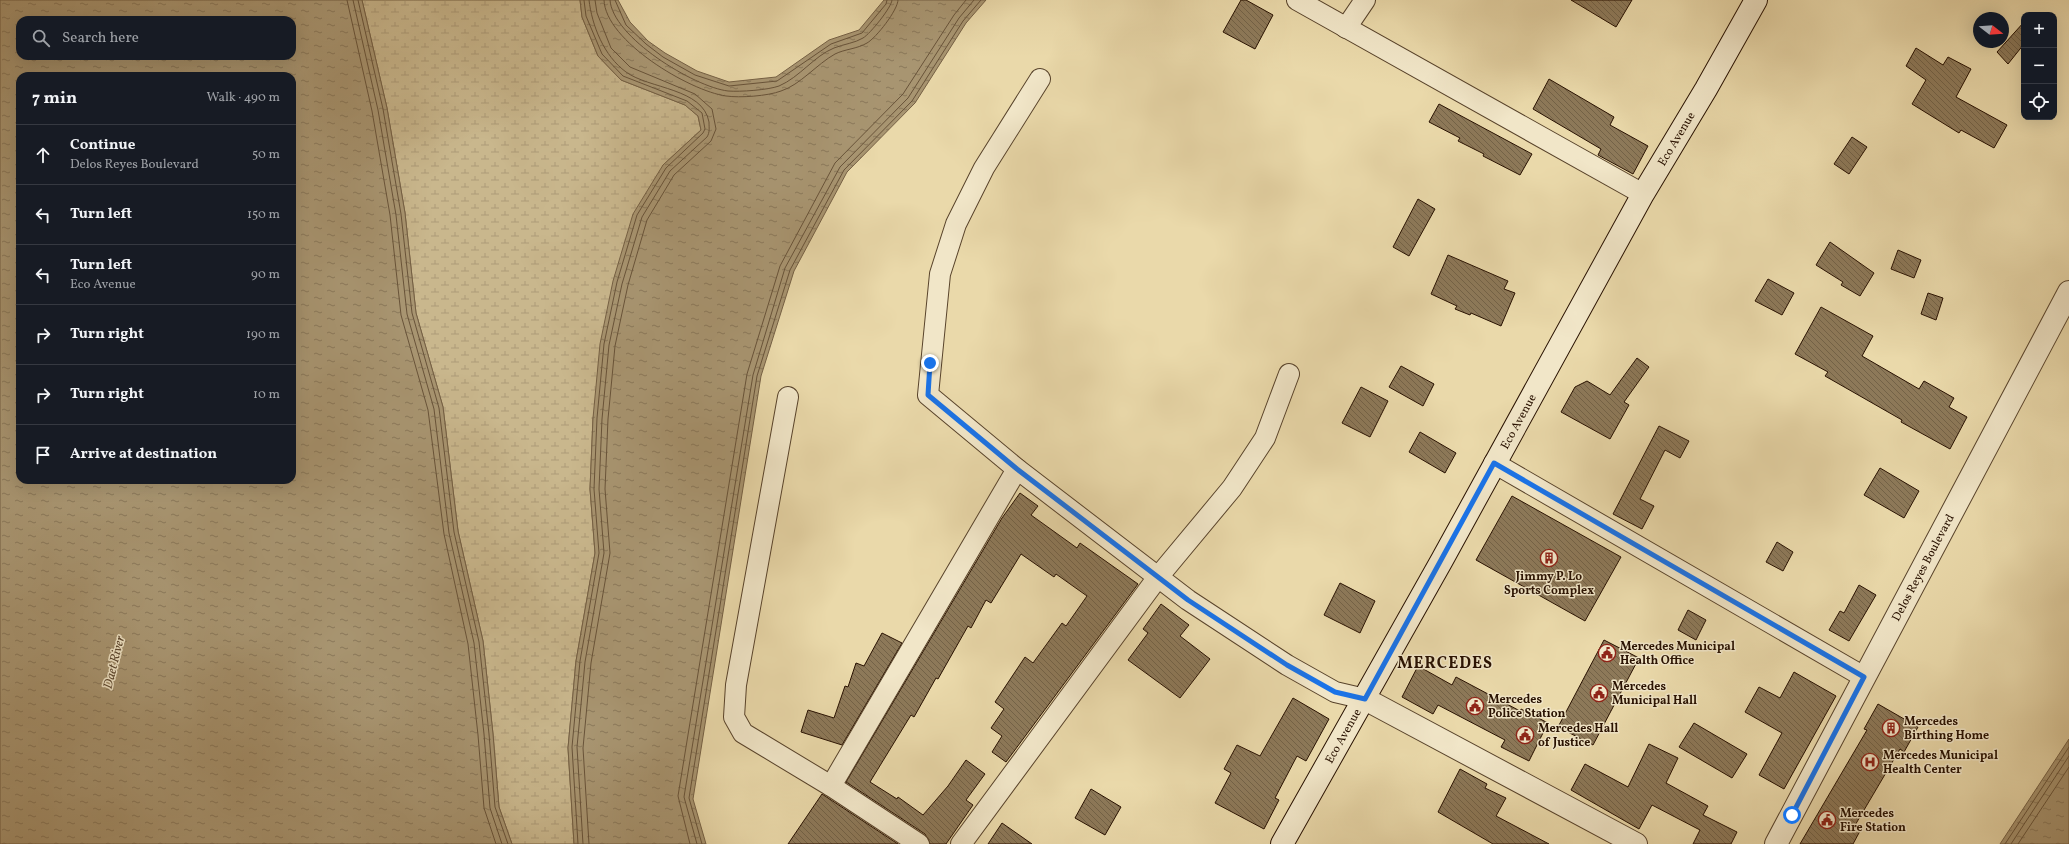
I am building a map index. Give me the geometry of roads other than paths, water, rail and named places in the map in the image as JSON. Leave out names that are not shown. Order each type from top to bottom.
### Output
[{"type":"main road","name":"Eco Avenue","points":[[1282,844],[1365,699],[1643,194],[1706,89],[1752,1]]},
{"type":"main road","name":"Delos Reyes Boulevard","points":[[1776,844],[2069,292]]},
{"type":"main road","points":[[1365,699],[1636,844]]},
{"type":"street","points":[[1297,0],[1643,194]]},
{"type":"street","points":[[1346,28],[1365,0]]},
{"type":"street","points":[[1040,79],[984,168],[956,224],[940,274],[929,369],[928,395],[1017,469],[1188,600],[1287,665],[1335,692],[1365,699]]},
{"type":"street","points":[[961,844],[1158,578],[1232,488],[1265,438],[1289,374]]},
{"type":"street","points":[[788,397],[736,685],[734,717],[744,733],[831,786],[919,844]]},
{"type":"street","points":[[1494,463],[1864,677]]},
{"type":"street","points":[[831,786],[1017,469]]},
{"type":"water","name":"Daet River","points":[[0,0],[362,0],[387,108],[405,213],[416,313],[443,407],[458,531],[483,641],[499,807],[512,844],[0,844]]},
{"type":"water","points":[[580,0],[618,0],[630,22],[648,41],[665,53],[697,71],[729,82],[776,77],[829,40],[859,30],[884,0],[986,0],[966,23],[915,103],[847,172],[794,271],[761,376],[693,799],[706,844],[574,844],[568,748],[576,661],[595,553],[590,489],[593,418],[600,344],[613,281],[633,214],[663,165],[701,130],[698,116],[685,105],[621,80],[598,56],[582,17]]},
{"type":"water","points":[[2069,739],[2069,844],[2000,844]]},
{"type":"place","name":"Jimmy P. Lo Sports Complex","points":[[1549,558]]},
{"type":"place","name":"Mercedes Municipal Health Office","points":[[1607,653]]},
{"type":"place","name":"Mercedes Municipal Hall","points":[[1599,693]]},
{"type":"place","name":"Mercedes Police Station","points":[[1475,706]]},
{"type":"place","name":"Mercedes Birthing Home","points":[[1891,728]]},
{"type":"place","name":"Mercedes Hall of Justice","points":[[1525,735]]},
{"type":"place","name":"Mercedes Municipal Health Center","points":[[1870,762]]},
{"type":"place","name":"Mercedes Fire Station","points":[[1827,820]]},
{"type":"district","name":"MERCEDES","points":[[1445,662]]}]
